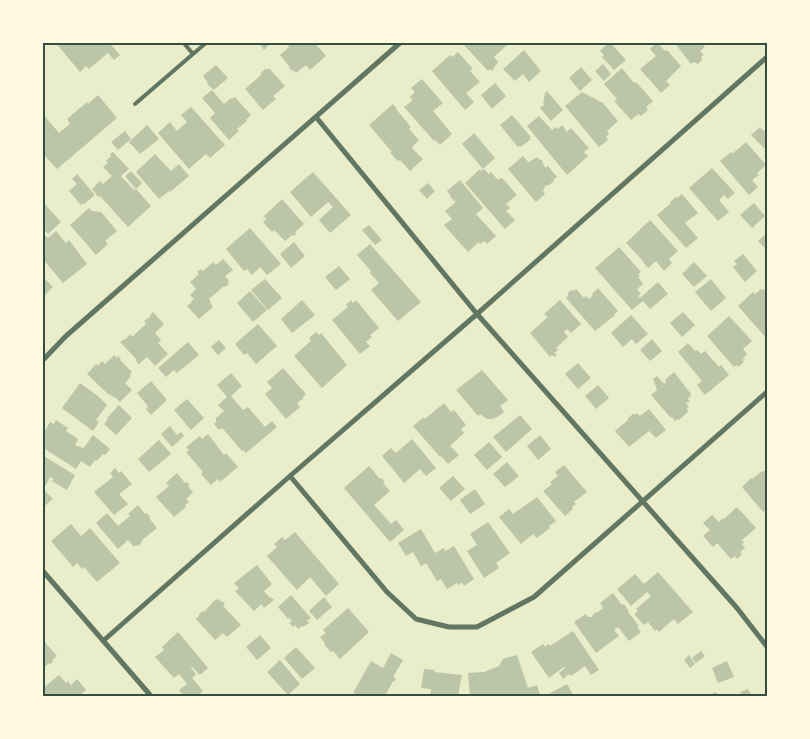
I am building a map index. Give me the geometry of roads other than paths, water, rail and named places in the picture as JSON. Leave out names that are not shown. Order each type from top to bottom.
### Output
[{"type":"street","points":[[42,362],[66,336],[401,42]]},
{"type":"street","points":[[103,641],[477,314],[768,56]]},
{"type":"street","points":[[316,117],[477,314],[737,608],[768,648]]},
{"type":"street","points":[[290,476],[387,592],[416,619],[448,626],[477,627],[534,597],[768,391]]},
{"type":"street","points":[[42,570],[151,696]]},
{"type":"lane","points":[[183,42],[193,54]]},
{"type":"lane","points":[[135,104],[207,42]]}]
